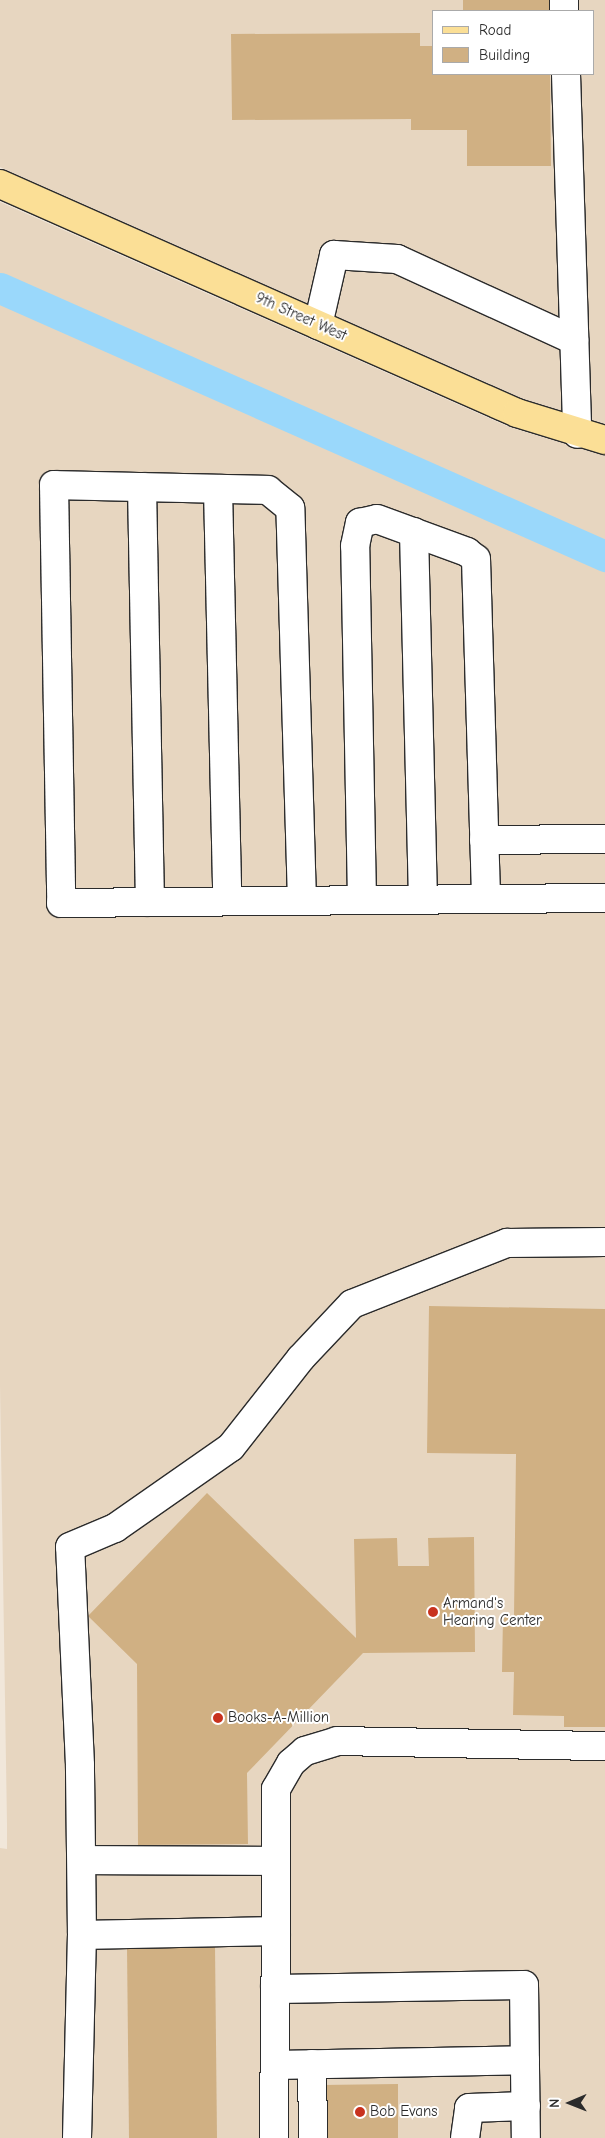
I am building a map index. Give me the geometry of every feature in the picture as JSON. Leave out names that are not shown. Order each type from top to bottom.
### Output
[{"type":"main road","name":"9th Street West","points":[[0,184],[517,413],[577,434],[605,440]]},
{"type":"lane","points":[[566,75],[577,434]]},
{"type":"lane","points":[[318,325],[334,255],[397,259],[574,340]]},
{"type":"lane","points":[[302,900],[292,518],[280,496],[268,490],[54,485],[61,903],[605,898]]},
{"type":"lane","points":[[142,487],[150,902]]},
{"type":"lane","points":[[218,489],[227,901]]},
{"type":"lane","points":[[362,900],[356,532],[360,523],[377,519],[414,532],[476,560],[486,899]]},
{"type":"lane","points":[[414,532],[423,899]]},
{"type":"lane","points":[[484,840],[605,839]]},
{"type":"lane","points":[[77,2138],[82,1860],[70,1547],[115,1528],[231,1447],[301,1358],[352,1304],[507,1243],[605,1242]]},
{"type":"lane","points":[[274,2138],[276,1789],[291,1763],[319,1745],[361,1741],[605,1746]]},
{"type":"lane","points":[[82,1860],[276,1861]]},
{"type":"lane","points":[[82,1935],[276,1931]]},
{"type":"lane","points":[[275,1989],[524,1985],[526,2138]]},
{"type":"lane","points":[[275,2065],[525,2060]]},
{"type":"lane","points":[[312,2064],[313,2138]]},
{"type":"lane","points":[[466,2138],[469,2108],[526,2106]]},
{"type":"shaded area","points":[[0,0],[605,0],[605,424],[524,399],[0,167]]},
{"type":"shaded area","points":[[0,202],[509,427],[605,456],[605,2138],[0,2138],[0,1848],[7,1849],[7,1825],[0,1385]]},
{"type":"building","points":[[463,0],[549,0],[549,10],[463,10]]},
{"type":"building","points":[[420,33],[420,46],[432,46],[432,75],[550,75],[551,166],[467,166],[467,130],[411,130],[411,119],[232,120],[231,34]]},
{"type":"building","points":[[429,1306],[605,1309],[605,1727],[564,1727],[564,1716],[513,1715],[514,1672],[502,1672],[503,1616],[514,1616],[516,1454],[427,1453]]},
{"type":"building","name":"Books-A-Million","points":[[207,1493],[356,1638],[354,1539],[397,1538],[398,1566],[429,1566],[428,1538],[474,1537],[475,1652],[363,1653],[247,1773],[248,1844],[138,1845],[137,1664],[88,1616]]},
{"type":"building","points":[[215,1946],[217,2138],[129,2138],[127,1947]]},
{"type":"building","name":"Bob Evans","points":[[398,2084],[398,2138],[322,2138],[321,2085]]},
{"type":"waterway","points":[[0,288],[605,556]]},
{"type":"place","name":"Armand's Hearing Center","points":[[433,1612]]},
{"type":"place","name":"Books-A-Million","points":[[218,1718]]},
{"type":"place","name":"Bob Evans","points":[[360,2112]]}]
